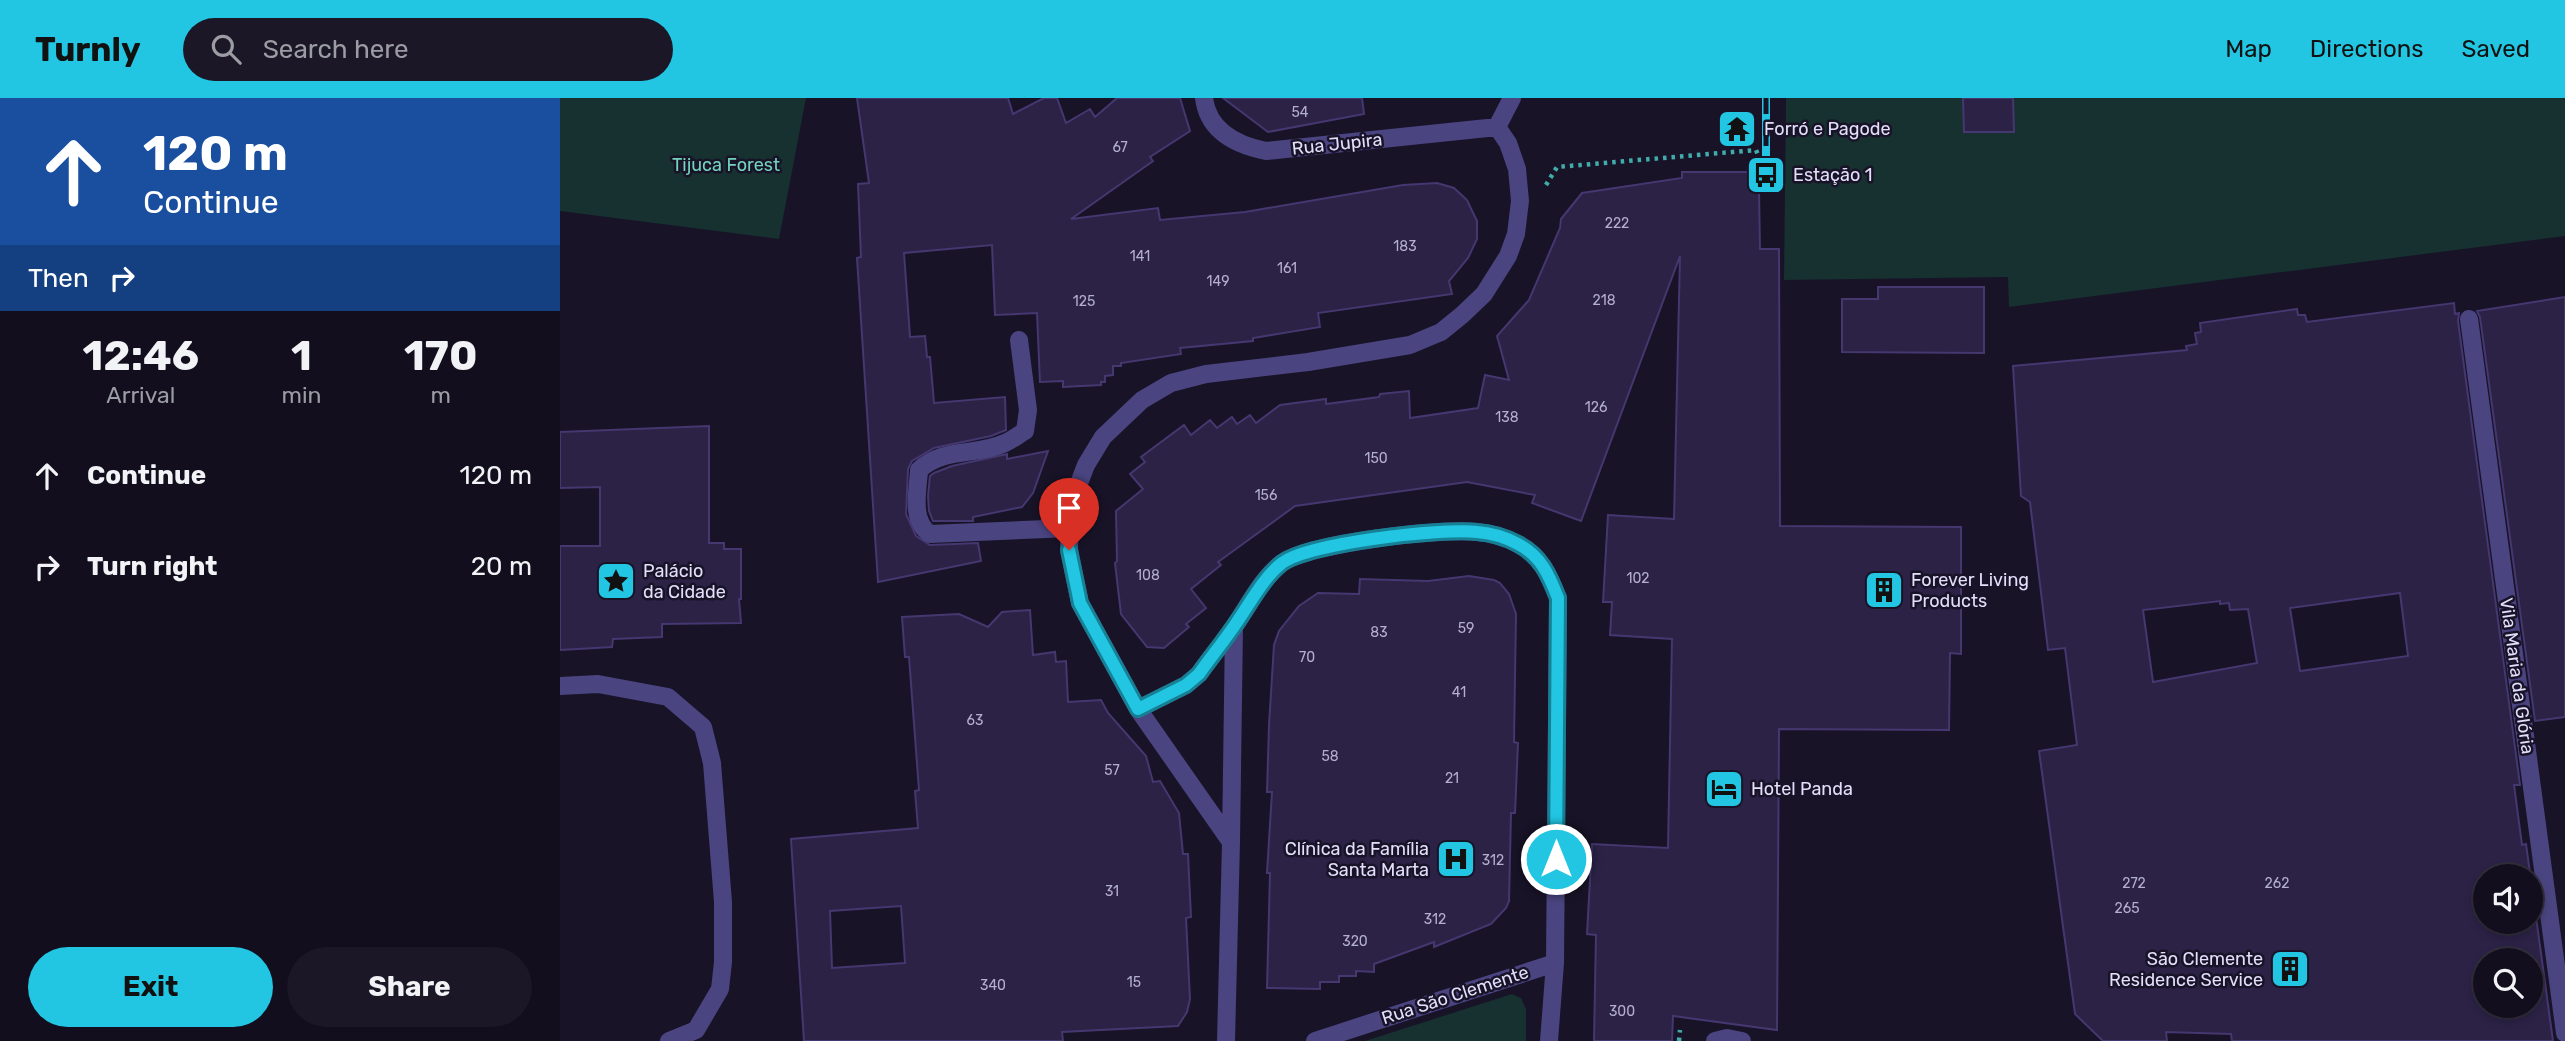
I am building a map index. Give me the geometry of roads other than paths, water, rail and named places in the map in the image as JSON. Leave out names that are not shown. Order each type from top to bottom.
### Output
[{"type":"street","name":"Rua Jupira","points":[[1204,98],[1205,109],[1214,126],[1231,140],[1247,148],[1266,151],[1497,127]]},
{"type":"street","points":[[1231,842],[1138,709],[1080,603],[1069,550],[1070,507],[1077,487],[1103,437],[1142,400],[1171,383],[1206,373],[1308,362],[1410,345],[1441,332],[1462,316],[1483,294],[1508,256],[1516,234],[1520,201],[1517,169],[1508,143],[1497,127],[1512,98]]},
{"type":"street","name":"Vila Maria da Glória","points":[[2469,319],[2565,1033]]},
{"type":"street","points":[[1019,340],[1028,410],[1025,431],[1004,444],[947,454],[929,460],[919,470],[917,516],[922,528],[930,534],[1070,528]]},
{"type":"street","points":[[1138,709],[1186,685],[1199,674],[1269,575],[1285,561],[1300,554],[1361,541],[1437,531],[1476,531],[1499,536],[1531,553],[1548,571],[1558,598],[1555,963],[1549,1041]]},
{"type":"street","points":[[1226,1041],[1234,627]]},
{"type":"street","points":[[560,686],[598,684],[668,697],[703,727],[712,763],[723,902],[723,962],[720,989],[696,1030],[669,1041]]},
{"type":"street","name":"Rua São Clemente","points":[[1315,1041],[1555,963]]},
{"type":"street","points":[[1715,1041],[1727,1038],[1742,1041]]},
{"type":"railway","points":[[1766,98],[1766,175]]},
{"type":"place","name":"Forró e Pagode","points":[[1737,129]]},
{"type":"place","name":"Estação 1","points":[[1766,175]]},
{"type":"place","name":"Palácio da Cidade","points":[[616,581]]},
{"type":"place","name":"Forever Living Products","points":[[1884,590]]},
{"type":"place","name":"Hotel Panda","points":[[1724,789]]},
{"type":"place","name":"Clínica da Família Santa Marta","points":[[1456,859]]},
{"type":"place","name":"São Clemente Residence Service","points":[[2290,969]]},
{"type":"park label","name":"Tijuca Forest","points":[[726,165]]}]
